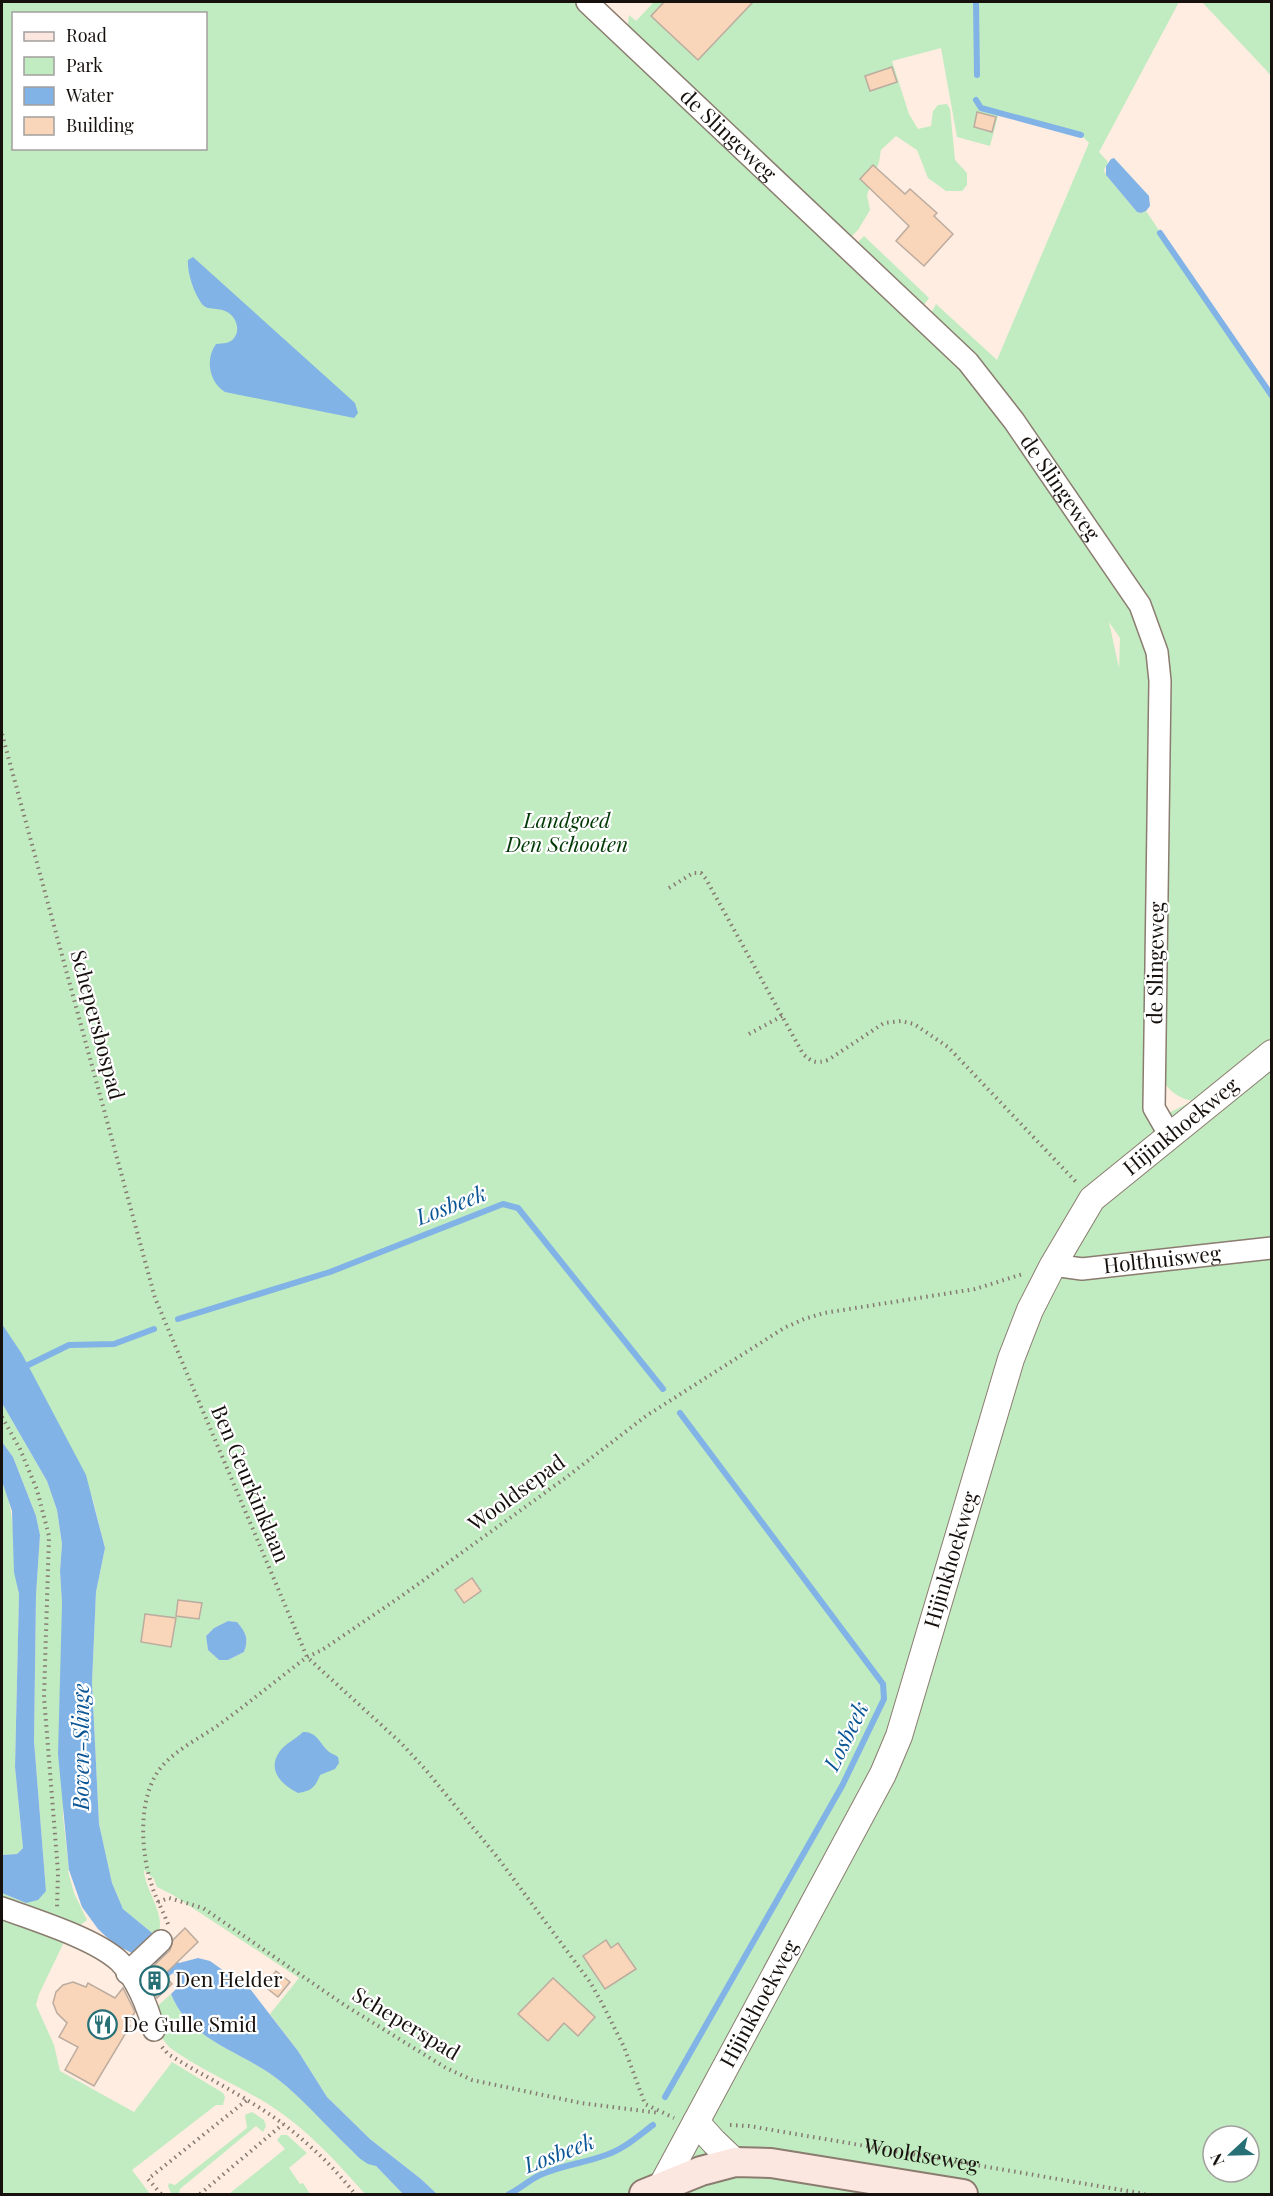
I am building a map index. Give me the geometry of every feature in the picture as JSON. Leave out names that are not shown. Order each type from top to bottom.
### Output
[{"type":"main road","name":"Wooldseweg","points":[[652,2191],[701,2171],[735,2162],[771,2163],[963,2194]]},
{"type":"street","name":"de Slingeweg","points":[[587,2],[968,362],[1014,421],[1140,605],[1157,652],[1160,681],[1154,1108],[1169,1134]]},
{"type":"street","name":"Hijinkhoekweg","points":[[652,2191],[696,2122],[883,1774],[899,1736],[1011,1359],[1030,1310],[1053,1264],[1092,1199],[1169,1134],[1272,1053]]},
{"type":"street","name":"Holthuisweg","points":[[1053,1264],[1082,1269],[1272,1248]]},
{"type":"street","points":[[2,1908],[105,1950],[121,1963],[134,1966]]},
{"type":"street","points":[[134,1966],[161,1941]]},
{"type":"street","points":[[134,1966],[154,2030]]},
{"type":"street","points":[[696,2122],[735,2162]]},
{"type":"path","name":"Schepersbospad","points":[[2,734],[155,1298],[164,1323]]},
{"type":"path","points":[[669,888],[693,873],[701,873],[706,879],[803,1054],[810,1061],[818,1064],[828,1060],[884,1023],[901,1021],[921,1028],[948,1047],[1092,1199]]},
{"type":"path","points":[[749,1034],[782,1016]]},
{"type":"path","name":"Wooldsepad","points":[[158,1902],[146,1866],[144,1845],[147,1797],[154,1777],[176,1753],[218,1725],[308,1657],[403,1595],[564,1479],[646,1416],[784,1328],[804,1319],[824,1313],[975,1289],[1053,1264]]},
{"type":"path","name":"Ben Geurkinklaan","points":[[164,1323],[308,1657]]},
{"type":"path","points":[[2,1417],[20,1449],[37,1490],[49,1536],[44,1697],[58,1872],[57,1929]]},
{"type":"path","points":[[308,1657],[401,1743],[498,1858],[590,1982],[624,2048],[645,2104],[664,2114]]},
{"type":"path","name":"Scheperspad","points":[[158,1902],[168,1898],[203,1908],[346,2006],[446,2068],[472,2080],[581,2103],[664,2114]]},
{"type":"path","points":[[154,2030],[161,2047],[168,2054],[283,2124],[304,2140],[339,2174],[355,2194]]},
{"type":"path","points":[[161,2194],[148,2179],[247,2100]]},
{"type":"path","name":"Wooldseweg","points":[[664,2114],[685,2123],[696,2122],[718,2128],[730,2125],[749,2126],[1145,2194]]},
{"type":"path","points":[[200,2194],[283,2124]]},
{"type":"green space","name":"Landgoed Den Schooten","points":[[2,2],[581,2],[964,365],[1010,424],[1136,606],[1153,652],[1156,681],[1148,1123],[1193,1101],[1174,1093],[1162,1079],[1157,1067],[1165,676],[1162,650],[1144,603],[1004,398],[968,356],[929,317],[936,304],[997,360],[1089,143],[1081,135],[999,112],[990,146],[957,137],[941,48],[892,61],[909,114],[918,129],[931,126],[933,111],[938,105],[947,104],[950,109],[955,160],[967,173],[967,185],[962,191],[946,191],[928,178],[917,150],[896,136],[881,150],[867,195],[870,210],[858,230],[848,240],[627,32],[629,15],[636,21],[654,2],[1179,2],[1099,152],[1108,162],[1104,170],[1106,175],[1137,212],[1146,211],[1271,396],[1271,1044],[1214,1090],[1271,1062],[1271,2194],[437,2194],[370,2139],[327,2097],[298,2051],[270,2014],[299,1978],[173,1895],[157,1887],[154,1879],[144,1870],[160,1920],[157,1937],[123,1909],[112,1883],[99,1824],[92,1683],[96,1592],[105,1548],[93,1500],[24,1360],[2,1324]],"holes":[[[1109,622],[1120,638],[1119,669]],[[228,1621],[237,1622],[246,1636],[244,1652],[228,1660],[219,1660],[208,1650],[206,1636],[214,1628]]]},
{"type":"green space","points":[[1202,2],[1271,2],[1271,76],[1266,70]]},
{"type":"green space","points":[[864,236],[929,298],[921,309],[854,246]]},
{"type":"green space","points":[[2,1403],[47,1481],[57,1510],[62,1544],[60,1571],[63,1816],[68,1871],[74,1893],[87,1920],[78,1927],[2,1902],[2,1893],[26,1903],[46,1891],[34,1741],[36,1595],[40,1535],[36,1516],[13,1457],[2,1442]]},
{"type":"green space","points":[[2,1481],[10,1508],[19,1594],[15,1767],[23,1848],[17,1854],[2,1855]]},
{"type":"green space","points":[[2,1914],[65,1940],[36,2005],[54,2045],[60,2071],[134,2112],[172,2062],[223,2093],[225,2097],[223,2105],[216,2105],[132,2170],[150,2194],[2,2194]]},
{"type":"green space","points":[[171,1994],[191,2024],[204,2035],[280,2081],[359,2158],[376,2166],[403,2194],[365,2194],[320,2146],[282,2113],[169,2047],[161,2037],[153,2010]]},
{"type":"green space","points":[[252,2112],[264,2120],[266,2126],[263,2132],[256,2126],[180,2189],[179,2194],[171,2193],[169,2183],[175,2185],[247,2128],[245,2115]]},
{"type":"green space","points":[[281,2135],[287,2135],[307,2153],[289,2168],[310,2194],[229,2194],[285,2149],[277,2140]]},
{"type":"water","points":[[1114,158],[1149,196],[1150,206],[1146,211],[1137,212],[1106,175],[1106,166]]},
{"type":"water","points":[[193,257],[355,403],[358,413],[354,418],[225,392],[220,388],[210,370],[211,356],[216,344],[232,340],[236,335],[237,327],[235,319],[229,313],[205,307],[197,297],[188,270],[188,260]]},
{"type":"water","name":"Boven-Slinge","points":[[2,1324],[22,1354],[86,1475],[105,1548],[96,1592],[92,1683],[99,1824],[112,1883],[123,1909],[157,1937],[138,1956],[114,1944],[98,1929],[82,1907],[69,1870],[58,1754],[62,1544],[57,1510],[47,1481],[2,1403]]},
{"type":"water","points":[[2,1442],[13,1457],[36,1516],[40,1535],[36,1595],[34,1741],[46,1891],[38,1900],[26,1903],[2,1893],[2,1855],[17,1854],[23,1848],[15,1767],[19,1594],[14,1572],[12,1511],[2,1481]]},
{"type":"water","points":[[228,1621],[237,1622],[243,1629],[246,1636],[246,1647],[244,1652],[228,1660],[219,1660],[208,1650],[206,1636],[214,1628]]},
{"type":"water","points":[[303,1732],[311,1733],[316,1737],[327,1750],[338,1757],[339,1763],[335,1769],[320,1775],[312,1788],[298,1793],[286,1786],[278,1776],[275,1764],[282,1748]]},
{"type":"water","points":[[162,1948],[179,1963],[198,1958],[210,1961],[251,1990],[298,2051],[327,2097],[370,2139],[437,2194],[403,2194],[376,2166],[359,2158],[280,2081],[204,2035],[191,2024],[171,1994],[182,1983],[173,1973],[168,1977],[151,1959]]},
{"type":"building","points":[[664,2],[753,2],[698,60],[651,16]]},
{"type":"building","points":[[892,67],[897,82],[870,91],[865,76]]},
{"type":"building","points":[[977,112],[996,117],[992,132],[974,127]]},
{"type":"building","points":[[873,165],[905,194],[910,189],[937,213],[934,216],[953,234],[924,266],[896,241],[909,226],[860,179]]},
{"type":"building","points":[[472,1578],[481,1591],[464,1603],[455,1590]]},
{"type":"building","points":[[178,1600],[202,1603],[199,1619],[176,1616]]},
{"type":"building","points":[[145,1614],[176,1618],[171,1647],[141,1642]]},
{"type":"building","points":[[185,1928],[198,1942],[164,1975],[172,1984],[157,1998],[145,1974],[170,1950],[173,1940]]},
{"type":"building","points":[[606,1940],[611,1948],[618,1943],[636,1969],[605,1989],[583,1956]]},
{"type":"building","points":[[276,1971],[290,1982],[278,1997],[264,1986]]},
{"type":"building","points":[[553,1978],[595,2017],[578,2036],[564,2023],[548,2041],[518,2014]]},
{"type":"building","points":[[73,1982],[86,1987],[88,1983],[115,1998],[123,1988],[135,2012],[127,2025],[130,2026],[94,2086],[65,2070],[78,2047],[59,2037],[67,2023],[57,2013],[53,2003],[56,1992],[63,1985]]},
{"type":"waterway","points":[[976,2],[977,75]]},
{"type":"waterway","points":[[976,100],[981,108],[1081,135]]},
{"type":"waterway","points":[[1160,233],[1272,396]]},
{"type":"waterway","name":"Losbeek","points":[[178,1319],[330,1272],[503,1204],[518,1208],[663,1389]]},
{"type":"waterway","name":"Losbeek","points":[[22,1368],[69,1345],[114,1344],[154,1329]]},
{"type":"waterway","name":"Losbeek","points":[[665,2097],[842,1786],[884,1699],[883,1684],[680,1413]]},
{"type":"waterway","name":"Losbeek","points":[[509,2194],[548,2172],[613,2152],[653,2125]]},
{"type":"place","name":"Den Helder","points":[[154,1980]]},
{"type":"place","name":"De Gulle Smid","points":[[102,2025]]}]
